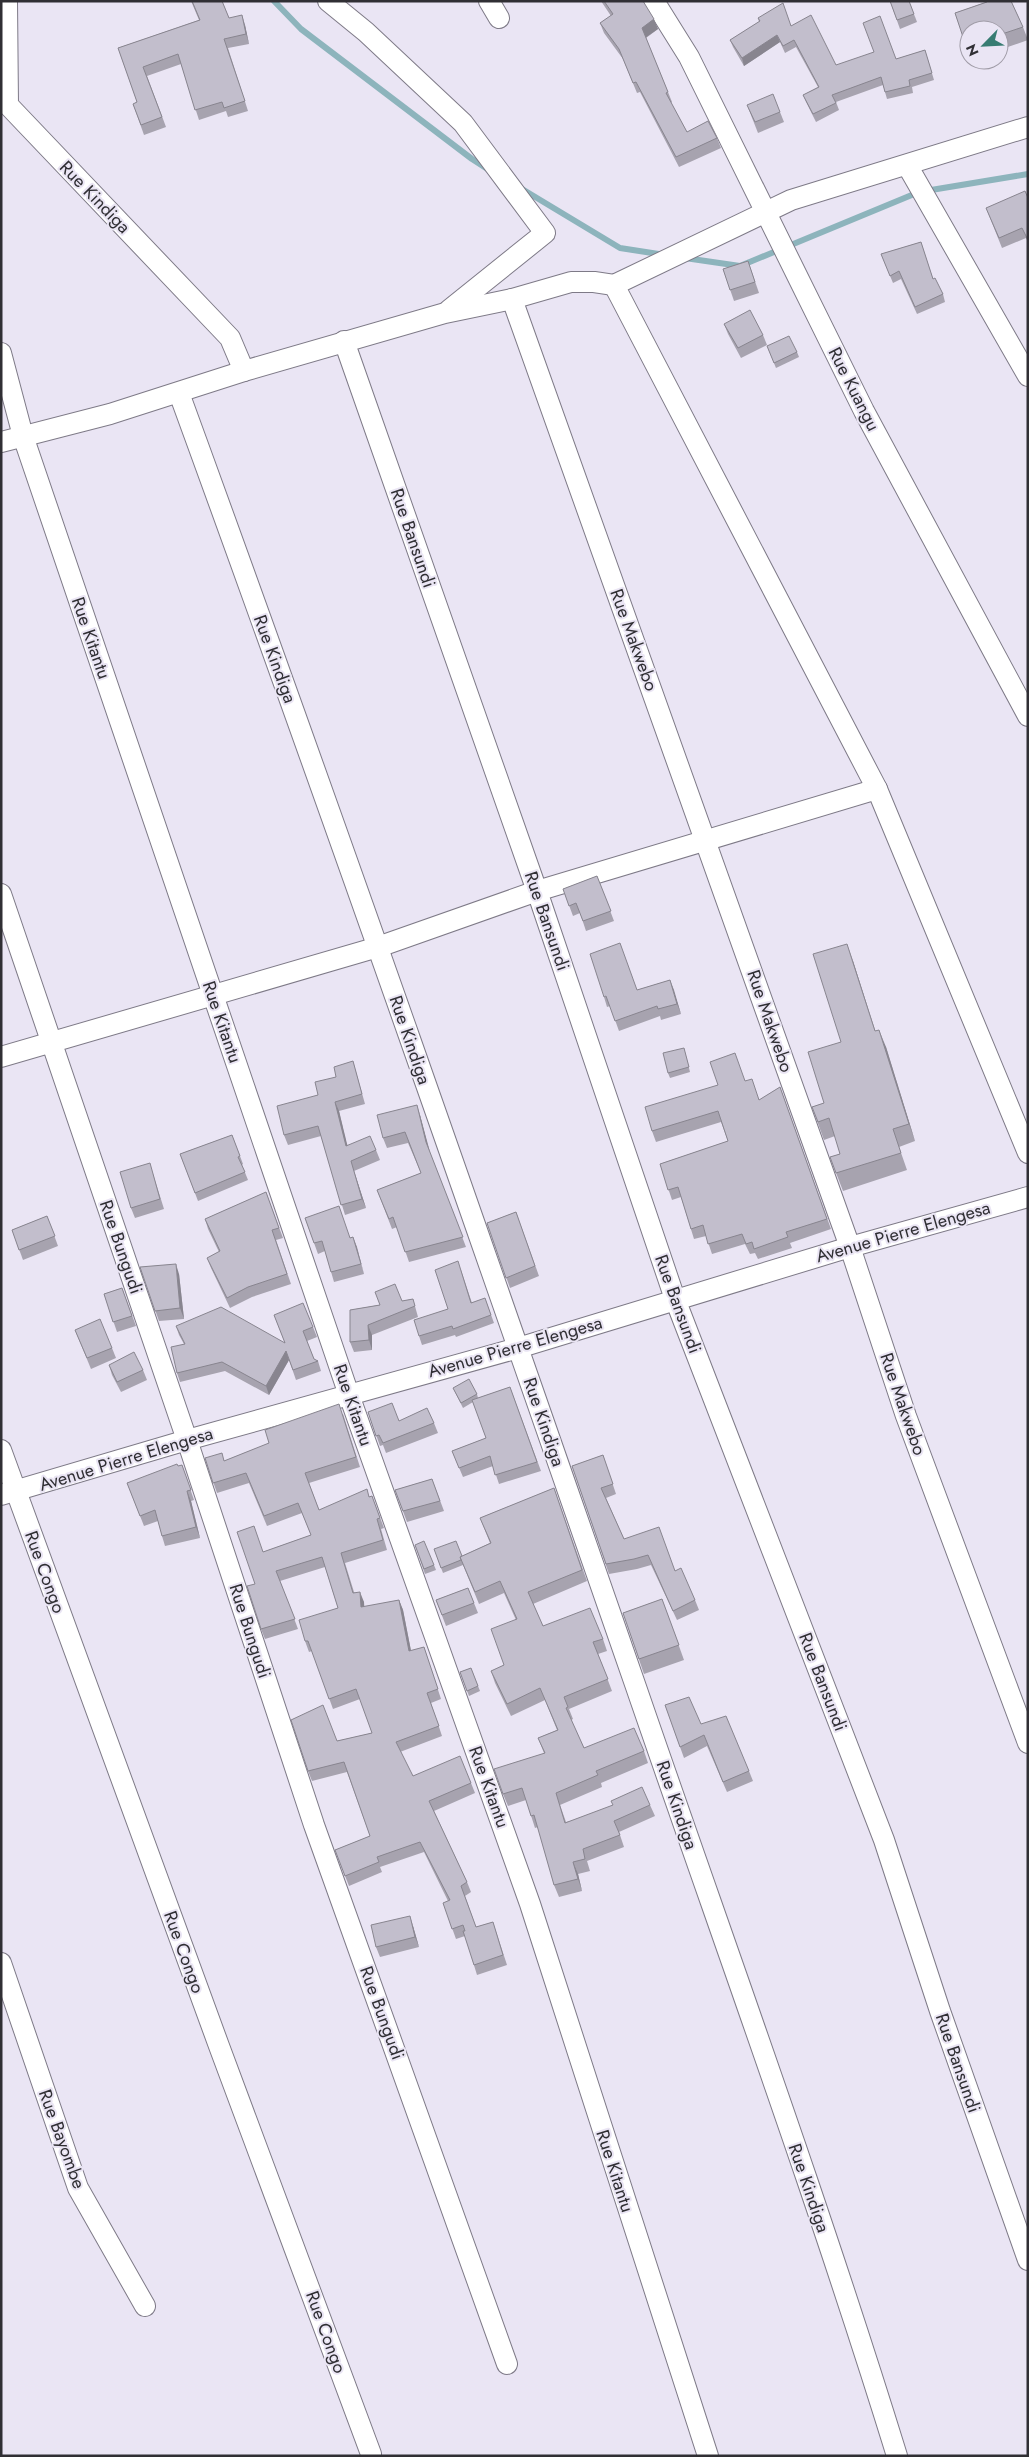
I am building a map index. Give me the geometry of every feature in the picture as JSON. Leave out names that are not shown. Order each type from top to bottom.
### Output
[{"type":"street","name":"Rue Kindiga","points":[[7,1],[8,105],[230,338],[244,371]]},
{"type":"street","points":[[328,1],[366,32],[463,123],[545,233],[445,313]]},
{"type":"street","name":"Rue Kuangu","points":[[654,1],[689,57],[864,410],[1028,716]]},
{"type":"street","points":[[1,442],[110,414],[244,371],[445,313],[512,299],[571,282],[594,282],[614,285],[791,200],[1028,127]]},
{"type":"street","points":[[907,165],[1028,376]]},
{"type":"street","points":[[614,285],[877,789],[1028,1153]]},
{"type":"street","name":"Rue Makwebo","points":[[512,299],[850,1247],[906,1416],[1028,1743]]},
{"type":"street","name":"Rue Bansundi","points":[[344,342],[537,891],[674,1299],[884,1840],[940,2011],[1028,2260]]},
{"type":"street","name":"Rue Kitantu","points":[[1,353],[23,436],[213,996],[350,1394],[530,1904],[708,2456]]},
{"type":"street","name":"Rue Kindiga","points":[[179,393],[378,947],[518,1348],[864,2348],[897,2456]]},
{"type":"street","points":[[1,1057],[51,1040],[213,996],[378,947],[537,891],[877,789]]},
{"type":"street","name":"Rue Bungudi","points":[[1,894],[187,1440],[314,1826],[507,2364]]},
{"type":"street","name":"Avenue Pierre Elengesa","points":[[8,1493],[187,1440],[518,1348],[850,1247],[1027,1198]]},
{"type":"street","name":"Rue Congo","points":[[1,1450],[8,1493],[371,2454]]},
{"type":"street","name":"Rue Bayombe","points":[[1,1963],[78,2188],[145,2306]]},
{"type":"building","points":[[192,1],[222,1],[229,18],[242,15],[246,34],[224,39],[245,101],[224,108],[222,102],[195,110],[178,54],[143,67],[162,117],[141,125],[133,104],[137,102],[118,48],[200,20]]},
{"type":"building","points":[[604,1],[643,1],[654,19],[642,28],[668,92],[666,93],[687,132],[708,121],[717,138],[676,157],[636,82],[633,83],[619,49],[600,23],[613,14]]},
{"type":"building","points":[[890,1],[909,1],[914,14],[897,20]]},
{"type":"building","points":[[1011,1],[1023,27],[1009,32],[1009,20],[959,20],[959,25],[955,13],[987,2]]},
{"type":"building","points":[[783,3],[791,26],[811,15],[836,65],[874,52],[863,23],[880,16],[896,59],[925,50],[932,73],[909,80],[910,86],[885,92],[881,77],[832,95],[836,103],[813,114],[803,95],[819,87],[794,40],[783,46],[777,35],[742,58],[730,40],[760,21],[758,18]]},
{"type":"building","points":[[773,94],[780,112],[755,122],[747,105]]},
{"type":"building","points":[[1025,191],[1028,198],[1028,240],[1022,228],[999,238],[986,208]]},
{"type":"building","points":[[921,242],[933,279],[935,278],[943,294],[915,307],[899,271],[890,276],[881,254]]},
{"type":"building","points":[[748,261],[755,282],[730,290],[723,269]]},
{"type":"building","points":[[750,310],[763,335],[738,348],[724,324]]},
{"type":"building","points":[[789,336],[797,352],[774,363],[767,346]]},
{"type":"building","points":[[597,876],[611,911],[583,921],[576,903],[569,906],[563,889]]},
{"type":"building","points":[[620,943],[637,990],[670,980],[677,1004],[658,1009],[657,1006],[615,1021],[606,996],[604,997],[590,954]]},
{"type":"building","points":[[847,944],[875,1031],[879,1030],[909,1124],[893,1129],[901,1153],[836,1173],[830,1157],[840,1154],[829,1118],[818,1122],[812,1107],[824,1103],[808,1052],[841,1042],[813,954]]},
{"type":"building","points":[[684,1048],[689,1067],[668,1073],[663,1053]]},
{"type":"building","points":[[735,1053],[745,1081],[752,1079],[759,1100],[780,1087],[827,1219],[786,1232],[788,1237],[754,1249],[752,1242],[746,1244],[742,1234],[708,1244],[703,1225],[691,1229],[678,1187],[668,1190],[660,1164],[728,1141],[718,1111],[652,1131],[645,1107],[718,1085],[710,1062]]},
{"type":"building","points":[[353,1061],[362,1094],[335,1102],[346,1146],[370,1136],[376,1150],[351,1161],[362,1199],[341,1205],[318,1126],[284,1135],[277,1106],[318,1095],[315,1082],[336,1077],[334,1067]]},
{"type":"building","points":[[417,1105],[426,1142],[463,1237],[405,1252],[393,1217],[389,1219],[377,1190],[421,1173],[405,1132],[383,1138],[377,1115]]},
{"type":"building","points":[[232,1135],[240,1156],[238,1157],[245,1172],[195,1193],[180,1154]]},
{"type":"building","points":[[150,1163],[160,1199],[131,1208],[120,1172]]},
{"type":"building","points":[[266,1192],[279,1228],[272,1230],[287,1274],[248,1287],[227,1298],[207,1258],[220,1251],[205,1219]]},
{"type":"building","points":[[339,1206],[350,1238],[353,1237],[361,1264],[331,1272],[322,1241],[314,1243],[305,1218]]},
{"type":"building","points":[[516,1212],[535,1266],[506,1278],[487,1223]]},
{"type":"building","points":[[47,1216],[55,1236],[19,1250],[12,1230]]},
{"type":"building","points":[[458,1261],[471,1303],[485,1298],[491,1315],[453,1329],[452,1326],[419,1336],[414,1320],[448,1309],[435,1270]]},
{"type":"building","points":[[176,1264],[180,1308],[155,1311],[140,1267]]},
{"type":"building","points":[[395,1284],[402,1301],[413,1299],[415,1306],[368,1325],[369,1340],[350,1342],[350,1310],[380,1305],[375,1292]]},
{"type":"building","points":[[122,1288],[132,1316],[113,1322],[104,1294]]},
{"type":"building","points":[[303,1303],[313,1327],[303,1331],[314,1359],[318,1361],[293,1370],[286,1351],[266,1386],[222,1362],[177,1373],[171,1347],[185,1344],[176,1326],[221,1307],[285,1343],[274,1315]]},
{"type":"building","points":[[100,1319],[112,1348],[87,1358],[75,1330]]},
{"type":"building","points":[[134,1352],[143,1370],[117,1382],[109,1365]]},
{"type":"building","points":[[469,1379],[477,1394],[461,1403],[453,1388]]},
{"type":"building","points":[[510,1387],[537,1462],[495,1475],[490,1456],[459,1468],[452,1451],[486,1438],[472,1400]]},
{"type":"building","points":[[392,1403],[399,1421],[427,1408],[434,1423],[383,1443],[379,1435],[376,1436],[368,1412]]},
{"type":"building","points":[[339,1404],[356,1457],[305,1473],[319,1510],[367,1489],[369,1497],[372,1496],[380,1518],[377,1519],[383,1540],[341,1553],[353,1593],[360,1592],[361,1607],[399,1600],[409,1651],[424,1647],[438,1689],[427,1693],[439,1726],[396,1742],[413,1776],[460,1756],[471,1783],[429,1801],[467,1882],[461,1886],[476,1927],[493,1922],[503,1955],[474,1965],[463,1931],[465,1931],[463,1925],[452,1929],[443,1903],[450,1900],[420,1842],[377,1857],[379,1862],[345,1876],[335,1850],[370,1836],[344,1762],[308,1771],[291,1720],[323,1705],[337,1741],[372,1733],[356,1689],[329,1699],[308,1641],[305,1641],[299,1620],[338,1608],[322,1557],[276,1571],[295,1619],[261,1629],[247,1586],[255,1584],[237,1532],[254,1526],[263,1552],[311,1535],[298,1503],[264,1516],[246,1473],[213,1483],[205,1458],[222,1453],[224,1461],[269,1443],[265,1430]]},
{"type":"building","points":[[603,1455],[613,1484],[601,1488],[624,1539],[659,1527],[675,1571],[681,1568],[695,1600],[673,1611],[648,1555],[606,1564],[572,1466]]},
{"type":"building","points":[[177,1464],[178,1466],[182,1465],[191,1490],[187,1491],[196,1527],[162,1536],[155,1510],[140,1516],[127,1483]]},
{"type":"building","points":[[432,1479],[440,1501],[403,1511],[395,1490]]},
{"type":"building","points":[[554,1488],[582,1570],[528,1592],[543,1626],[590,1608],[603,1639],[593,1642],[608,1679],[564,1697],[568,1707],[566,1708],[584,1748],[634,1728],[644,1751],[596,1771],[598,1775],[556,1793],[565,1823],[613,1805],[611,1801],[642,1787],[650,1805],[614,1821],[620,1835],[583,1849],[585,1859],[573,1862],[578,1879],[554,1885],[534,1815],[531,1816],[522,1788],[503,1794],[494,1769],[545,1753],[538,1738],[558,1730],[540,1688],[507,1704],[491,1671],[504,1665],[491,1629],[517,1619],[500,1581],[475,1592],[460,1557],[491,1543],[480,1518]]},
{"type":"building","points":[[424,1541],[434,1565],[424,1569],[415,1545]]},
{"type":"building","points":[[456,1541],[462,1556],[460,1557],[461,1560],[441,1568],[434,1549]]},
{"type":"building","points":[[468,1588],[474,1603],[442,1615],[436,1600]]},
{"type":"building","points":[[662,1599],[679,1645],[639,1659],[623,1613]]},
{"type":"building","points":[[471,1668],[478,1686],[467,1691],[460,1672]]},
{"type":"building","points":[[689,1697],[701,1724],[726,1716],[749,1771],[723,1782],[704,1735],[680,1747],[665,1705]]},
{"type":"building","points":[[410,1916],[415,1937],[376,1947],[371,1925]]},
{"type":"waterway","points":[[274,1],[301,29],[489,170]]},
{"type":"waterway","points":[[685,258],[740,266],[919,192],[1028,174]]},
{"type":"waterway","points":[[522,189],[620,248],[665,255]]}]
